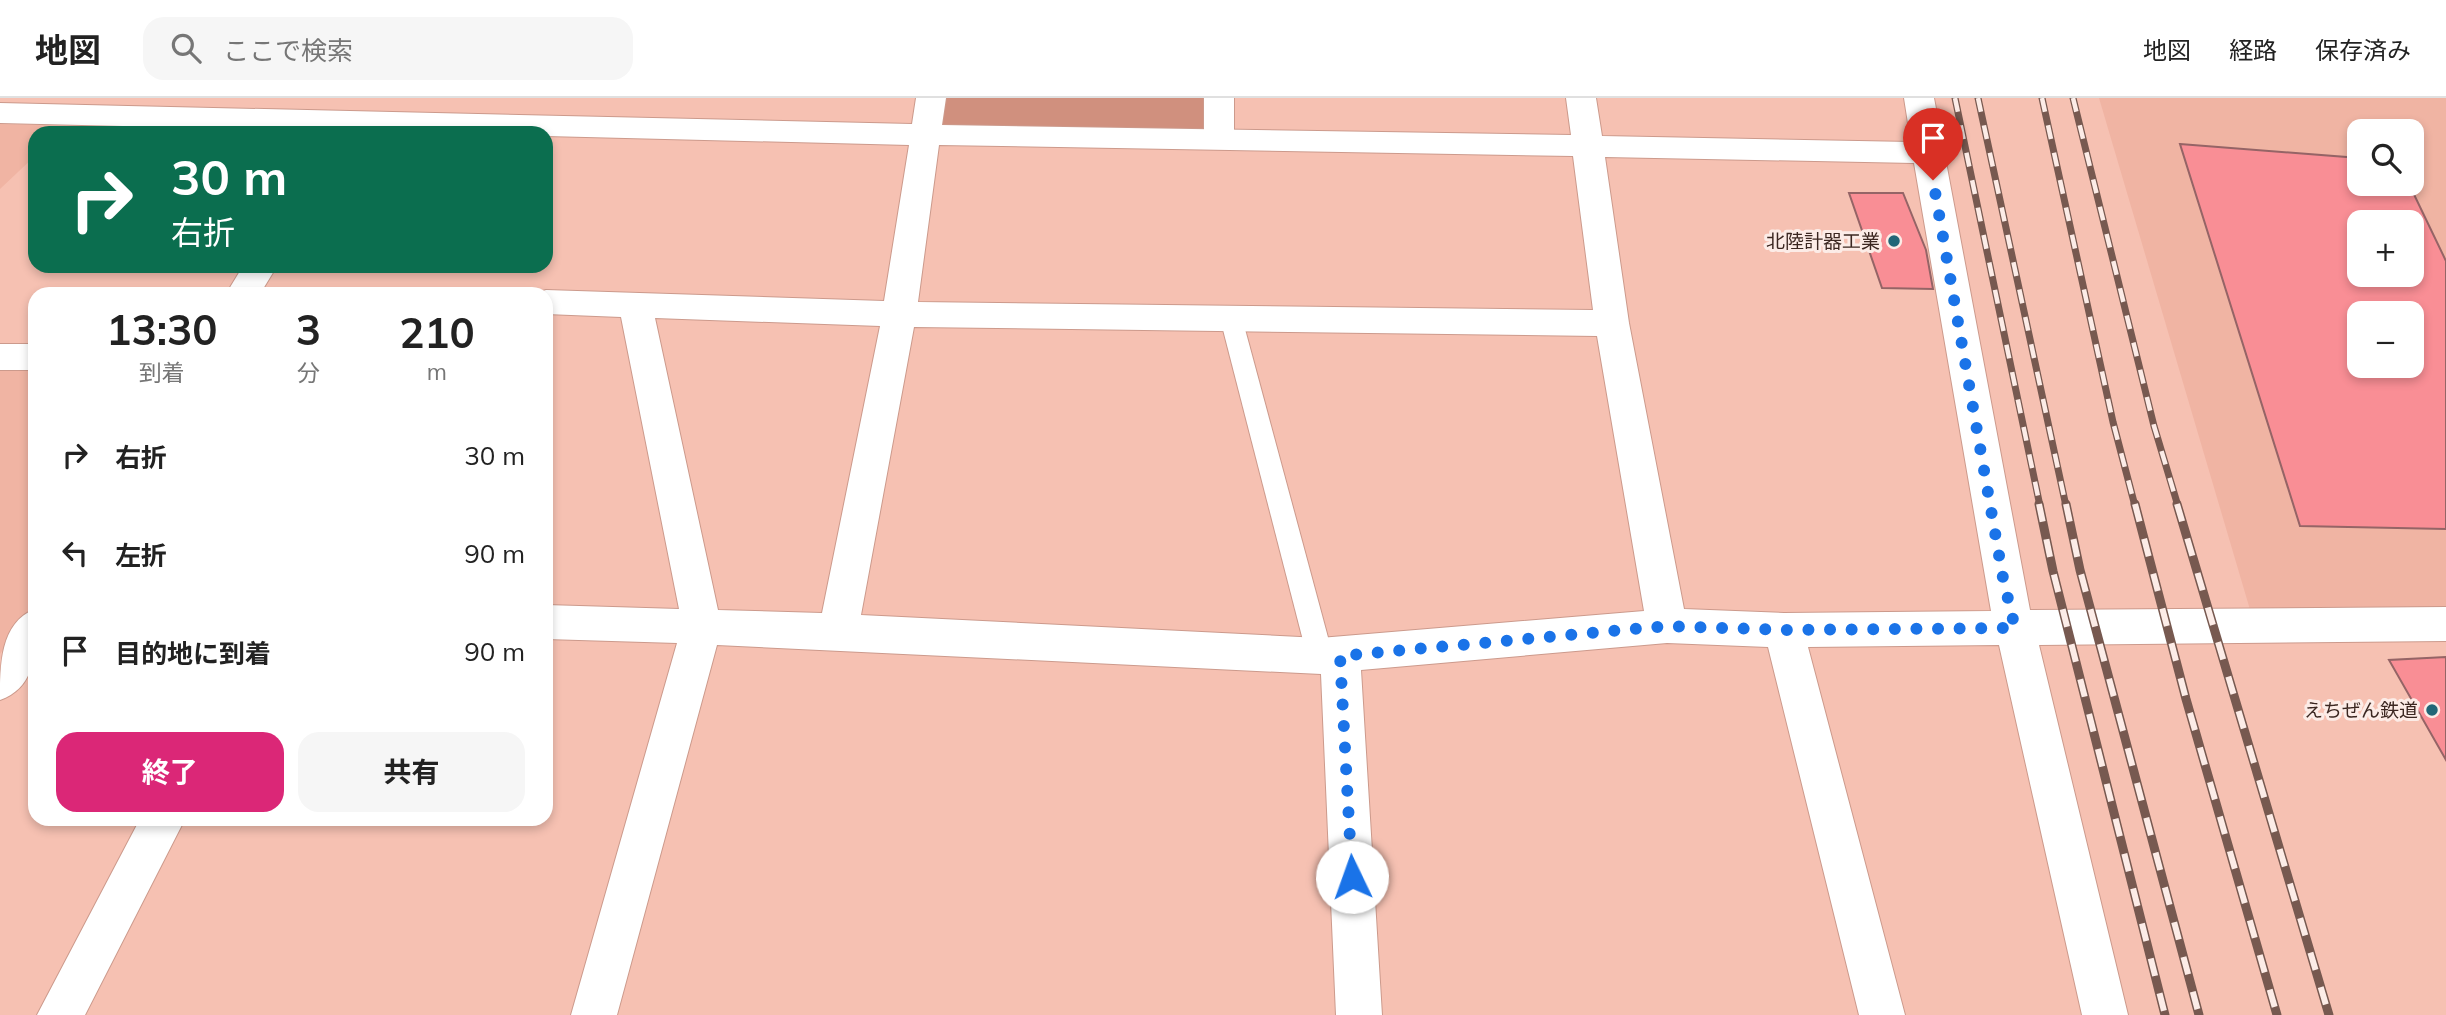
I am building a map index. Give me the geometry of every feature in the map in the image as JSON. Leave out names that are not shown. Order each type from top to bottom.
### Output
[{"type":"street","points":[[656,129],[667,98]]},
{"type":"street","points":[[838,631],[900,314],[931,98]]},
{"type":"street","points":[[1219,98],[1219,138]]},
{"type":"street","points":[[1581,98],[1612,323],[1667,626]]},
{"type":"street","points":[[1919,98],[2003,578],[2105,1015]]},
{"type":"street","points":[[351,126],[457,111],[656,129],[1928,153]]},
{"type":"street","points":[[0,113],[319,126]]},
{"type":"street","points":[[553,302],[900,314],[1612,323]]},
{"type":"street","points":[[594,1015],[702,626],[635,304]]},
{"type":"street","points":[[0,357],[28,358]]},
{"type":"street","points":[[553,622],[838,631],[1330,656],[1667,626],[1784,630],[2446,624]]},
{"type":"street","points":[[1784,630],[1882,1015]]},
{"type":"street","points":[[0,682],[28,637]]},
{"type":"street","points":[[1330,656],[1359,1015]]},
{"type":"street","points":[[60,1015],[159,826]]},
{"type":"lane","points":[[1231,318],[1330,656]]},
{"type":"shaded area","points":[[931,98],[1219,98],[1219,138],[924,135]]},
{"type":"shaded area","points":[[2099,98],[2446,98],[2446,613],[2251,613]]},
{"type":"shaded area","points":[[0,124],[67,126],[28,126],[28,163],[0,189]]},
{"type":"shaded area","points":[[0,363],[28,365],[28,611],[0,654]]},
{"type":"building","points":[[2180,144],[2347,157],[2347,196],[2415,196],[2421,210],[2347,210],[2347,287],[2424,287],[2424,215],[2446,261],[2446,529],[2300,526]]},
{"type":"building","name":"北陸計器工業","points":[[1849,193],[1903,193],[1926,250],[1933,289],[1882,288]]},
{"type":"building","name":"えちぜん鉄道","points":[[2446,657],[2446,760],[2389,660]]},
{"type":"railway","points":[[1955,98],[2040,506]]},
{"type":"railway","points":[[1978,98],[2066,506]]},
{"type":"railway","points":[[2042,98],[2113,422],[2135,506]]},
{"type":"railway","points":[[2073,98],[2154,426],[2178,506]]},
{"type":"railway","points":[[2039,504],[2053,571],[2165,1015]]},
{"type":"railway","points":[[2066,504],[2080,570],[2199,1015]]},
{"type":"railway","points":[[2135,504],[2186,699],[2277,1015]]},
{"type":"railway","points":[[2177,504],[2329,1015]]},
{"type":"place","name":"北陸計器工業","points":[[1894,241]]},
{"type":"place","name":"えちぜん鉄道","points":[[2432,710]]},
{"type":"route","points":[[1352,877],[1340,656],[1667,626],[1784,630],[2015,628],[2003,578],[1933,180]]}]
